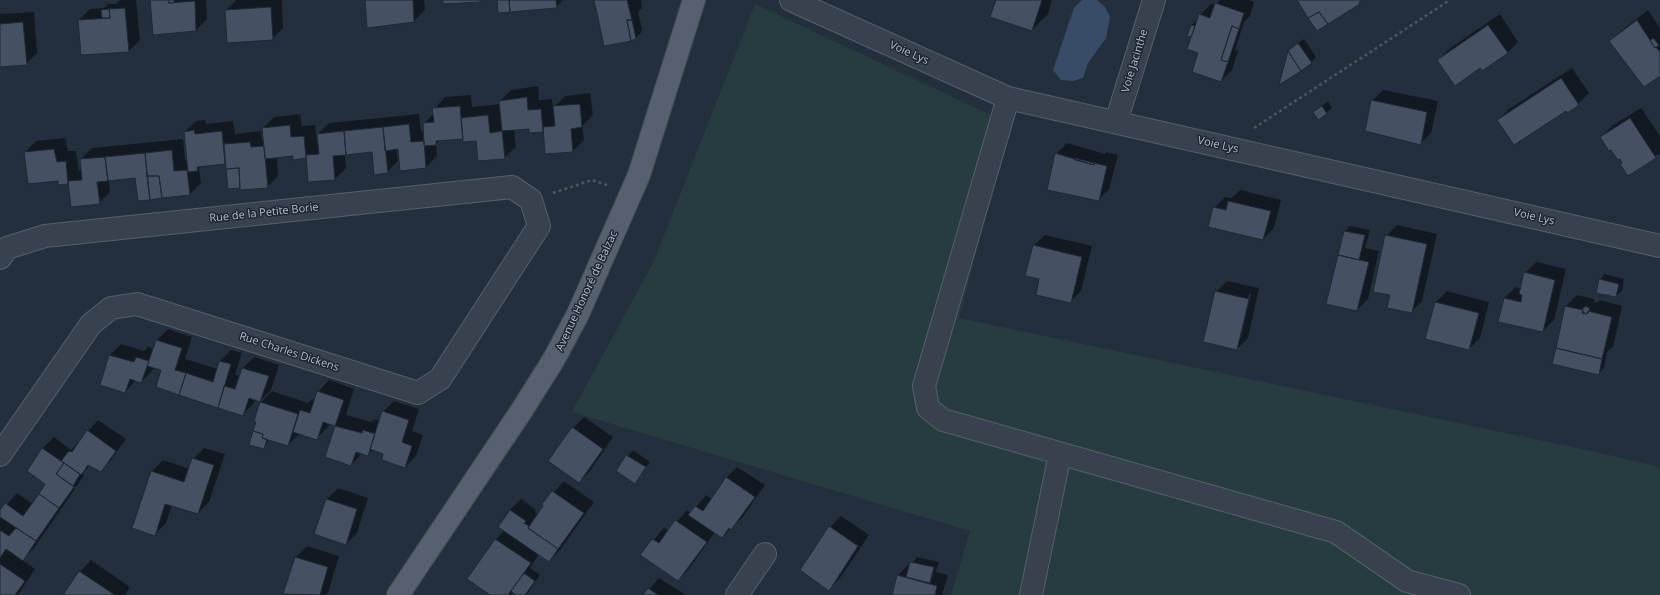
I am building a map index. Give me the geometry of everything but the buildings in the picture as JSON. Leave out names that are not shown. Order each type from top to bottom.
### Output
[{"type":"main road","name":"Avenue Honoré de Balzac","points":[[398,595],[554,359],[578,314],[632,193],[694,0]]},
{"type":"street","name":"Voie Lys","points":[[792,0],[1008,98],[1660,246]]},
{"type":"street","name":"Voie Jacinthe","points":[[1116,122],[1154,0]]},
{"type":"street","points":[[1008,98],[924,386],[928,408],[943,420],[1336,532],[1407,581],[1460,595]]},
{"type":"street","name":"Rue de la Petite Borie","points":[[0,258],[7,248],[53,235],[512,187],[531,200]]},
{"type":"street","name":"Rue Charles Dickens","points":[[0,455],[91,324],[111,308],[137,304],[418,393],[440,379],[539,226],[531,200]]},
{"type":"street","points":[[1032,595],[1060,454]]},
{"type":"street","points":[[737,595],[765,554]]},
{"type":"path","points":[[1238,150],[1251,130],[1450,0]]},
{"type":"path","points":[[531,200],[592,180],[632,193]]},
{"type":"green space","points":[[755,4],[1010,124],[959,318],[1591,451],[1660,467],[1660,595],[951,595],[970,531],[572,412],[654,261]]},
{"type":"water","points":[[1082,0],[1097,0],[1105,7],[1110,17],[1106,38],[1088,63],[1083,78],[1073,81],[1061,80],[1053,70],[1074,8]]}]
